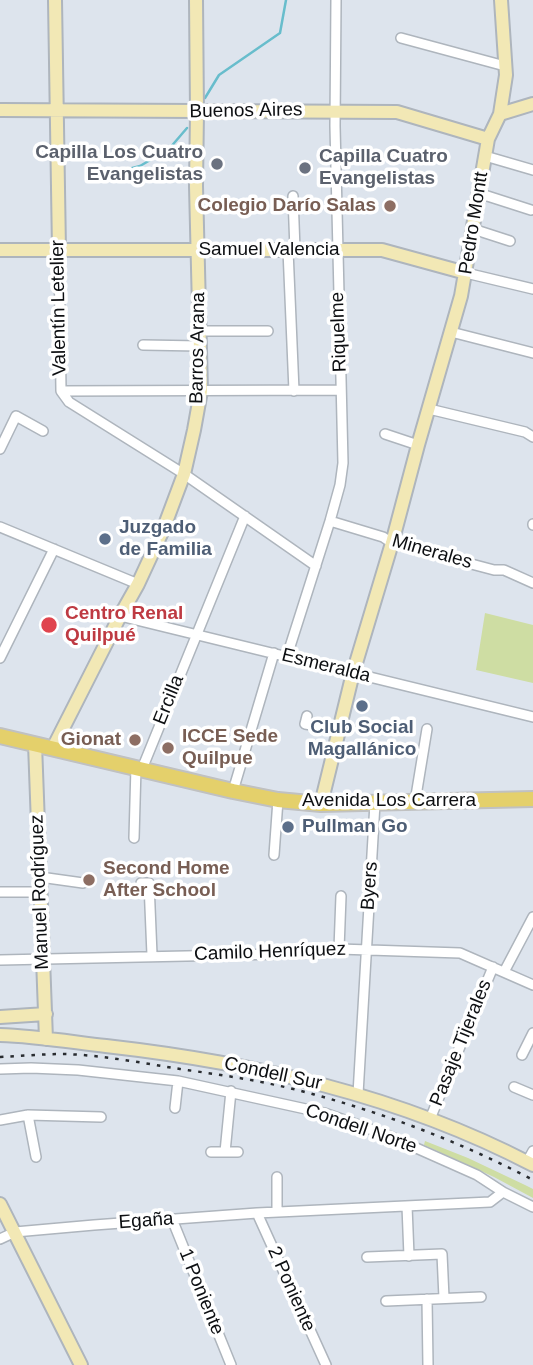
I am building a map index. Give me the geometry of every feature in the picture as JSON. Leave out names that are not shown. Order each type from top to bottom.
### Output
[{"type":"main road","name":"Avenida Los Carrera","points":[[0,736],[278,800],[320,804],[533,799]]},
{"type":"street","name":"Valentín Letelier","points":[[55,0],[61,391],[69,402],[184,474],[316,566]]},
{"type":"street","name":"Barros Arana","points":[[53,748],[163,530],[184,474],[194,430],[201,391],[196,186],[196,0]]},
{"type":"street","name":"Riquelme","points":[[287,656],[330,521],[343,463],[334,72],[336,0]]},
{"type":"street","name":"Pedro Montt","points":[[320,804],[353,673],[392,543],[466,273],[488,138],[499,114],[506,75],[501,0]]},
{"type":"street","points":[[401,38],[505,66]]},
{"type":"street","points":[[499,114],[533,104]]},
{"type":"street","name":"Buenos Aires","points":[[0,110],[397,112],[488,138]]},
{"type":"street","points":[[485,156],[533,170]]},
{"type":"street","points":[[478,193],[531,209]]},
{"type":"street","points":[[293,196],[294,391]]},
{"type":"street","points":[[473,229],[510,241]]},
{"type":"street","name":"Samuel Valencia","points":[[0,250],[382,250],[533,289]]},
{"type":"street","points":[[200,331],[268,331]]},
{"type":"street","points":[[451,332],[533,353]]},
{"type":"street","points":[[143,345],[200,346]]},
{"type":"street","points":[[61,391],[341,390]]},
{"type":"street","points":[[429,409],[529,435]]},
{"type":"street","points":[[0,449],[16,416],[43,431]]},
{"type":"street","points":[[385,435],[418,444]]},
{"type":"street","name":"Ercilla","points":[[139,768],[245,516]]},
{"type":"street","name":"Minerales","points":[[330,521],[383,537],[392,543],[494,570],[504,570],[533,583]]},
{"type":"street","points":[[0,527],[138,584]]},
{"type":"street","points":[[0,658],[54,550]]},
{"type":"street","name":"Esmeralda","points":[[120,616],[533,717]]},
{"type":"street","points":[[233,791],[274,653]]},
{"type":"street","points":[[307,716],[305,724],[338,729]]},
{"type":"street","points":[[415,802],[427,729]]},
{"type":"street","name":"Manuel Rodríguez","points":[[35,744],[46,1039]]},
{"type":"street","points":[[134,838],[139,768]]},
{"type":"street","points":[[274,855],[278,800]]},
{"type":"street","name":"Byers","points":[[358,1094],[375,803]]},
{"type":"street","points":[[40,877],[83,883]]},
{"type":"street","points":[[141,883],[149,883],[152,955]]},
{"type":"street","points":[[0,892],[40,892]]},
{"type":"street","points":[[339,949],[341,895]]},
{"type":"street","points":[[504,972],[533,917]]},
{"type":"street","name":"Camilo Henríquez","points":[[0,960],[279,954],[339,949],[460,953],[533,985]]},
{"type":"street","name":"Pasaje Tijerales","points":[[430,1119],[493,967]]},
{"type":"street","points":[[0,1017],[46,1014]]},
{"type":"street","points":[[522,1055],[533,1033]]},
{"type":"street","name":"Condell Sur","points":[[0,1035],[174,1054],[254,1068],[358,1094],[531,1159]]},
{"type":"street","name":"Condell Norte","points":[[0,1069],[78,1070],[178,1081],[324,1113],[367,1127],[477,1175],[499,1194],[533,1208]]},
{"type":"street","points":[[175,1108],[178,1081]]},
{"type":"street","points":[[514,1087],[533,1095]]},
{"type":"street","points":[[225,1152],[231,1091]]},
{"type":"street","points":[[0,1120],[28,1115],[101,1117]]},
{"type":"street","points":[[28,1115],[36,1157]]},
{"type":"street","points":[[211,1152],[237,1152]]},
{"type":"street","points":[[277,1177],[277,1212]]},
{"type":"street","name":"Egaña","points":[[15,1231],[257,1213],[490,1202],[499,1194]]},
{"type":"street","points":[[0,1204],[81,1365]]},
{"type":"street","points":[[407,1206],[409,1256]]},
{"type":"street","name":"2 Poniente","points":[[257,1213],[326,1365]]},
{"type":"street","name":"1 Poniente","points":[[172,1219],[231,1365]]},
{"type":"street","points":[[0,1239],[15,1231]]},
{"type":"street","points":[[367,1257],[442,1254],[444,1298]]},
{"type":"street","points":[[386,1301],[481,1297]]},
{"type":"street","points":[[426,1299],[428,1365]]},
{"type":"green space","points":[[485,613],[533,625],[533,683],[476,670]]},
{"type":"green space","points":[[425,1141],[533,1189],[533,1198],[424,1145]]},
{"type":"waterway","points":[[205,98],[219,75],[280,33],[286,0]]},
{"type":"waterway","points":[[106,175],[140,166],[169,149],[187,128]]},
{"type":"railway","points":[[0,1057],[56,1054],[93,1056],[290,1088],[364,1109],[422,1130],[533,1180]]},
{"type":"place","name":"Capilla Los Cuatro Evangelistas","points":[[217,164]]},
{"type":"place","name":"Capilla Cuatro Evangelistas","points":[[305,168]]},
{"type":"place","name":"Colegio Darío Salas","points":[[390,206]]},
{"type":"place","name":"Juzgado de Familia","points":[[105,539]]},
{"type":"place","name":"Centro Renal Quilpué","points":[[49,625]]},
{"type":"place","name":"Club Social Magallánico","points":[[362,706]]},
{"type":"place","name":"Gionat","points":[[135,740]]},
{"type":"place","name":"ICCE Sede Quilpue","points":[[168,748]]},
{"type":"place","name":"Pullman Go","points":[[288,827]]},
{"type":"place","name":"Second Home After School","points":[[89,880]]}]
